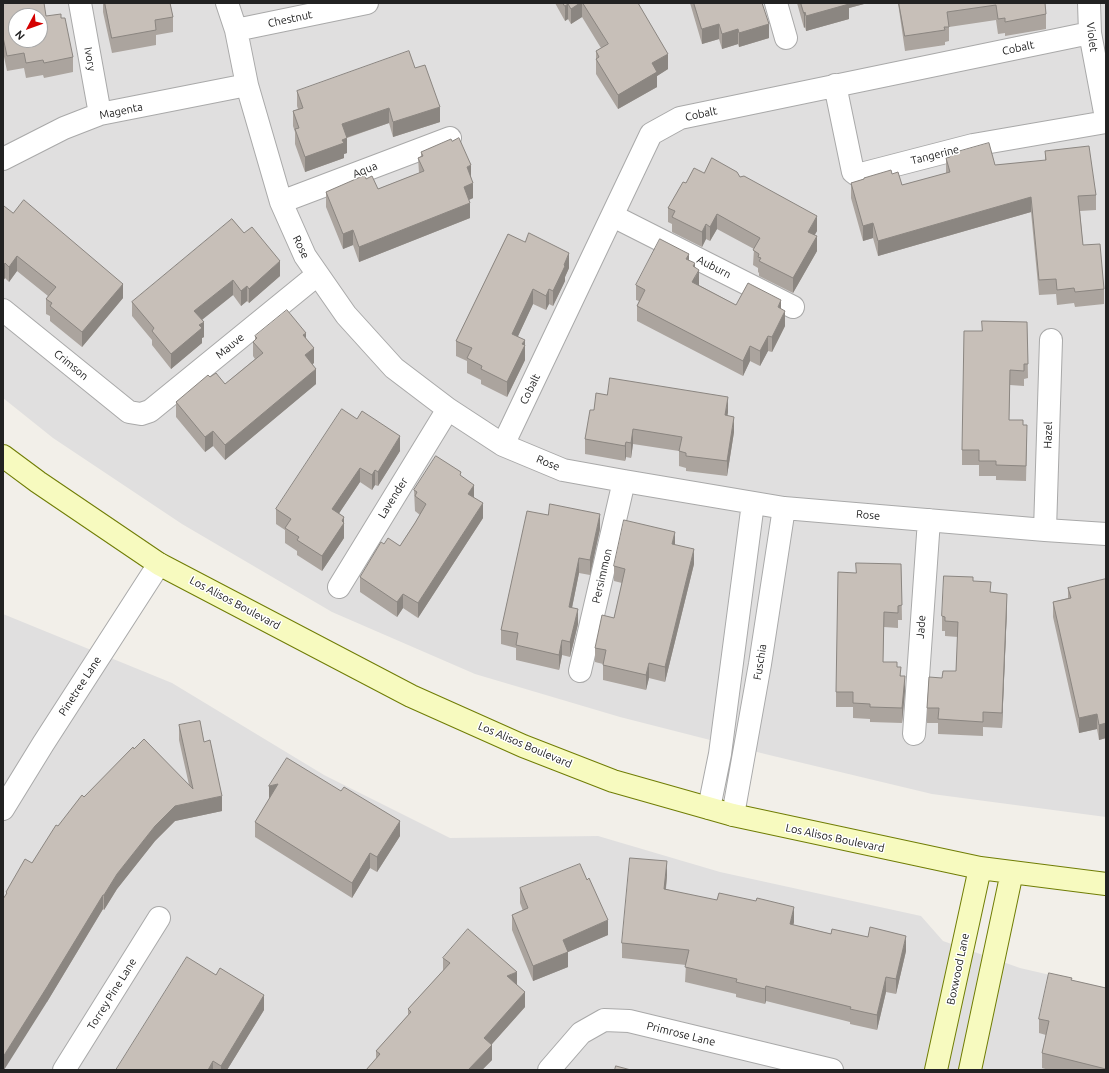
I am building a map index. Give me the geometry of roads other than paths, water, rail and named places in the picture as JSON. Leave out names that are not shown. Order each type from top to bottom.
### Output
[{"type":"main road","name":"Los Alisos Boulevard","points":[[3,456],[38,482],[159,564],[411,696],[516,743],[613,781],[733,815],[980,868],[1106,884]]},
{"type":"main road","name":"Boxwood Lane","points":[[936,1070],[980,868]]},
{"type":"main road","points":[[970,1070],[1012,872]]},
{"type":"street","name":"Ivory","points":[[80,3],[100,114]]},
{"type":"street","name":"Rose","points":[[227,3],[236,30],[247,85],[281,202],[305,256],[346,315],[394,368],[448,409],[503,445],[563,470],[624,482],[784,508],[1106,534]]},
{"type":"street","name":"Rose","points":[[236,30],[237,3]]},
{"type":"street","name":"Chestnut","points":[[236,30],[367,3]]},
{"type":"street","points":[[776,3],[786,38]]},
{"type":"street","name":"Violet","points":[[1089,3],[1090,33],[1106,118]]},
{"type":"street","name":"Cobalt","points":[[503,445],[651,134],[680,118],[1090,33]]},
{"type":"street","name":"Magenta","points":[[3,159],[64,128],[100,114],[247,85]]},
{"type":"street","name":"Tangerine","points":[[835,86],[853,172],[857,175],[973,145],[1106,122]]},
{"type":"street","name":"Aqua","points":[[281,202],[450,138]]},
{"type":"street","name":"Auburn","points":[[613,216],[793,307]]},
{"type":"street","name":"Mauve","points":[[141,414],[150,411],[317,275]]},
{"type":"street","name":"Crimson","points":[[3,310],[129,412],[141,414]]},
{"type":"street","name":"Hazel","points":[[1045,530],[1051,340]]},
{"type":"street","name":"Lavender","points":[[339,587],[448,409]]},
{"type":"street","name":"Persimmon","points":[[580,671],[624,482]]},
{"type":"street","points":[[709,808],[720,754],[754,503]]},
{"type":"street","name":"Fuschia","points":[[733,815],[760,664],[784,508]]},
{"type":"street","name":"Jade","points":[[914,734],[928,520]]},
{"type":"street","name":"Pinetree Lane","points":[[3,809],[42,744],[159,564]]},
{"type":"street","name":"Torrey Pine Lane","points":[[64,1070],[159,918]]},
{"type":"street","name":"Primrose Lane","points":[[549,1070],[581,1033],[604,1020],[629,1021],[832,1070]]}]
